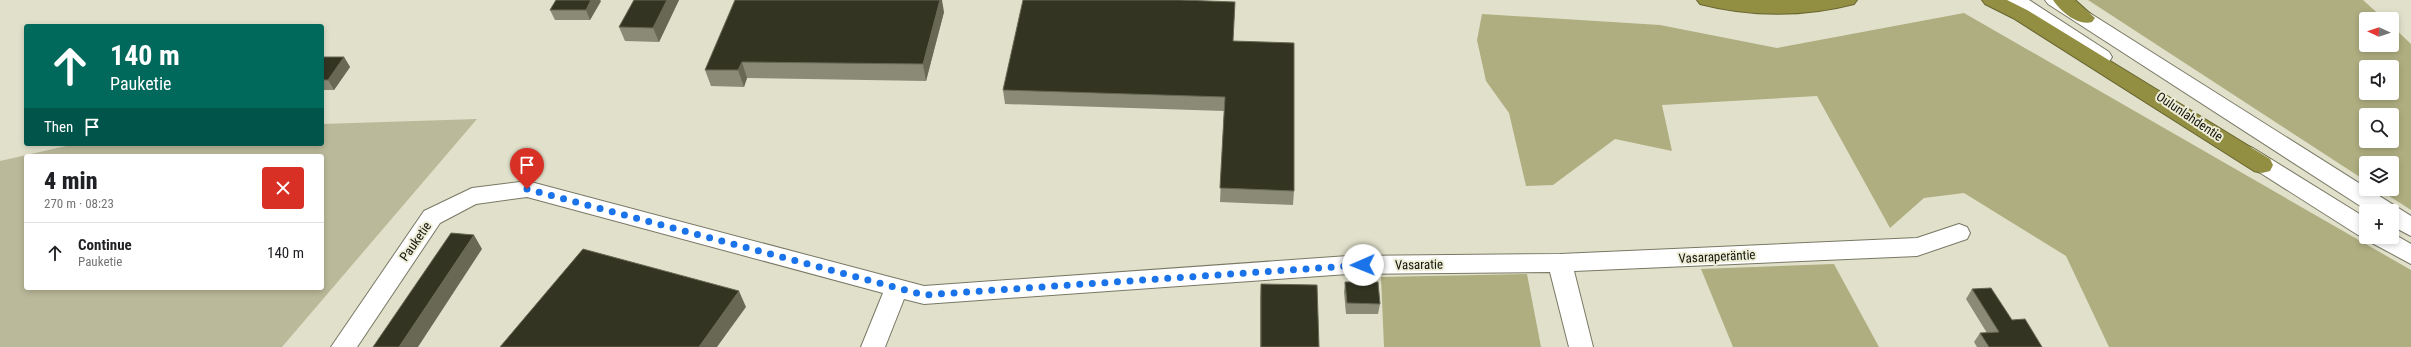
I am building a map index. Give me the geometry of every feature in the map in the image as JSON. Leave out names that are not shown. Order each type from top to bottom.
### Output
[{"type":"highway","points":[[1707,0],[1745,7],[1786,9],[1824,5],[1847,0]]},
{"type":"highway","points":[[1992,0],[2020,14],[2262,165]]},
{"type":"highway","points":[[2063,0],[2085,18]]},
{"type":"street","name":"Oulunlahdentie","points":[[2016,0],[2262,165],[2359,224]]},
{"type":"street","name":"Oulunlahdentie","points":[[2055,0],[2374,204]]},
{"type":"street","name":"Pauketie","points":[[342,347],[432,217],[472,196],[527,189],[897,287]]},
{"type":"street","points":[[2399,220],[2411,228]]},
{"type":"street","name":"Vasaraperäntie","points":[[1560,263],[1917,247],[1959,233]]},
{"type":"street","points":[[2393,244],[2411,254]]},
{"type":"street","points":[[1560,263],[1581,347]]},
{"type":"street","name":"Vasaratie","points":[[897,287],[924,295],[1348,265],[1560,263]]},
{"type":"street","points":[[873,347],[897,287]]},
{"type":"green space","points":[[477,119],[282,347],[0,347],[0,161],[24,156],[24,290],[324,290],[324,154],[31,154],[66,146],[324,146],[324,124]]},
{"type":"shaded area","points":[[2088,0],[2363,0],[2376,12],[2359,12],[2359,52],[2399,52],[2399,33],[2411,44],[2411,210],[2389,196],[2399,196],[2399,156],[2359,156],[2359,176]]},
{"type":"shaded area","points":[[1964,13],[2359,240],[2359,244],[2366,244],[2411,270],[2411,347],[2109,347],[2066,256],[1964,193],[1924,198],[1890,228],[1817,96],[1662,105],[1672,151],[1615,139],[1553,185],[1526,186],[1509,113],[1486,81],[1477,40],[1482,14],[1660,25],[1777,48]]},
{"type":"shaded area","points":[[1834,264],[1879,347],[1733,347],[1701,269]]},
{"type":"shaded area","points":[[1527,274],[1541,347],[1384,347],[1381,277]]},
{"type":"building","points":[[556,0],[591,0],[586,10],[550,10]]},
{"type":"building","points":[[634,0],[667,0],[653,28],[619,27]]},
{"type":"building","points":[[735,0],[940,0],[923,64],[742,62],[738,70],[705,70]]},
{"type":"building","points":[[1023,0],[1181,0],[1235,2],[1233,41],[1294,43],[1294,191],[1220,188],[1225,97],[1003,90]]},
{"type":"building","points":[[324,57],[344,57],[328,80],[324,80]]},
{"type":"building","points":[[451,233],[474,235],[399,347],[373,347]]},
{"type":"building","points":[[583,249],[739,291],[699,347],[500,347]]},
{"type":"building","points":[[1345,282],[1378,282],[1380,304],[1347,303]]},
{"type":"building","points":[[1261,284],[1317,285],[1319,347],[1261,347]]},
{"type":"building","points":[[1991,288],[2012,320],[2025,319],[2042,347],[1989,347],[1980,333],[1999,332],[1972,289]]},
{"type":"route","points":[[527,189],[924,295],[1363,265]]}]
